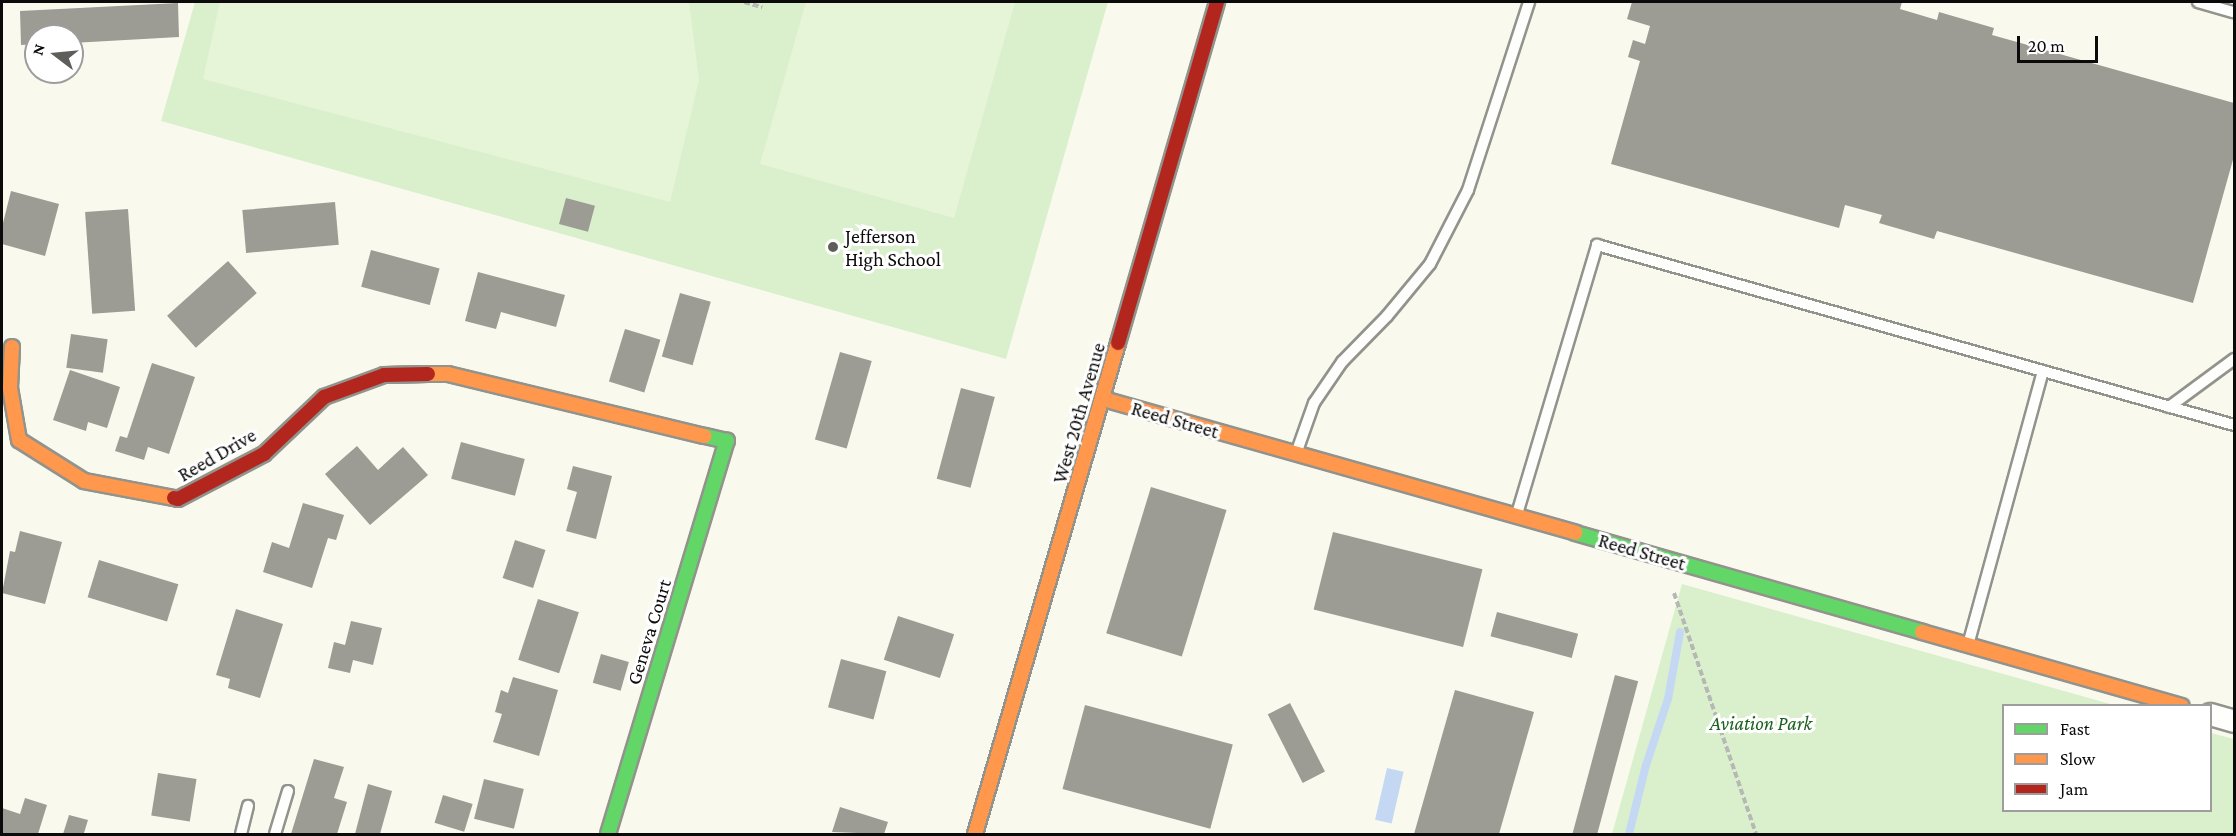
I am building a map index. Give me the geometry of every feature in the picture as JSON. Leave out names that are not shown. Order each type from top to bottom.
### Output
[{"type":"street","name":"West 20th Avenue","points":[[975,834],[1217,2]]},
{"type":"street","name":"Reed Drive","points":[[12,347],[10,388],[19,440],[84,481],[178,499],[264,454],[324,397],[384,375],[448,374],[727,441]]},
{"type":"street","name":"Reed Street","points":[[1103,399],[2178,704]]},
{"type":"street","name":"Geneva Court","points":[[608,834],[727,441]]},
{"type":"street","points":[[2212,714],[2235,720]]},
{"type":"lane","points":[[1296,454],[1314,403],[1342,362],[1387,316],[1430,264],[1463,200],[1500,96],[1529,2]]},
{"type":"lane","points":[[2198,2],[2235,12]]},
{"type":"lane","points":[[1516,517],[1597,245],[2235,425]]},
{"type":"lane","points":[[2169,407],[2235,359]]},
{"type":"lane","points":[[1968,645],[2043,371]]},
{"type":"lane","points":[[275,834],[288,791]]},
{"type":"lane","points":[[241,834],[248,806]]},
{"type":"path","points":[[744,2],[762,7]]},
{"type":"path","points":[[1674,593],[1756,834]]},
{"type":"green space","name":"Jefferson High School","points":[[195,2],[1108,2],[1006,359],[161,121]]},
{"type":"green space","points":[[220,2],[689,2],[699,80],[670,202],[203,79]]},
{"type":"green space","points":[[806,2],[1015,2],[954,218],[760,164]]},
{"type":"green space","name":"Aviation Park","points":[[1682,584],[2110,704],[2002,704],[2002,812],[2212,812],[2212,733],[2234,739],[2234,834],[1612,834]]},
{"type":"water","points":[[1387,768],[1404,772],[1392,823],[1375,820]]},
{"type":"building","points":[[1632,2],[1902,2],[1900,9],[1937,20],[1939,12],[1994,28],[1992,35],[2234,103],[2234,156],[2193,303],[1937,231],[1934,239],[1879,223],[1882,215],[1845,205],[1839,228],[1611,164],[1640,61],[1628,57],[1633,40],[1645,44],[1650,26],[1627,19]]},
{"type":"building","points":[[178,3],[179,37],[84,42],[84,24],[24,24],[24,45],[21,45],[20,11]]},
{"type":"building","points":[[11,191],[59,204],[45,256],[2,244],[2,227]]},
{"type":"building","points":[[566,198],[595,206],[588,232],[559,224]]},
{"type":"building","points":[[335,202],[339,245],[246,253],[242,210]]},
{"type":"building","points":[[128,209],[135,311],[92,314],[85,212]]},
{"type":"building","points":[[371,250],[440,268],[430,305],[361,287]]},
{"type":"building","points":[[228,261],[257,293],[196,348],[167,316]]},
{"type":"building","points":[[478,272],[565,295],[556,327],[501,312],[496,329],[465,321]]},
{"type":"building","points":[[680,293],[711,302],[693,365],[662,356]]},
{"type":"building","points":[[625,329],[660,340],[644,392],[609,382]]},
{"type":"building","points":[[71,334],[108,339],[103,373],[66,368]]},
{"type":"building","points":[[840,352],[872,361],[847,449],[815,439]]},
{"type":"building","points":[[152,363],[195,377],[169,454],[148,447],[144,460],[115,451],[120,436],[127,438]]},
{"type":"building","points":[[70,370],[120,387],[107,428],[88,422],[86,431],[53,420]]},
{"type":"building","points":[[961,388],[995,397],[970,488],[937,479]]},
{"type":"building","points":[[461,442],[525,459],[515,496],[451,479]]},
{"type":"building","points":[[357,446],[378,470],[403,447],[428,475],[370,525],[325,474]]},
{"type":"building","points":[[573,466],[612,476],[596,539],[566,531],[577,492],[567,489]]},
{"type":"building","points":[[1151,487],[1227,510],[1182,656],[1106,633]]},
{"type":"building","points":[[303,503],[344,515],[336,540],[328,538],[312,588],[263,572],[272,542],[289,548]]},
{"type":"building","points":[[20,531],[62,542],[45,604],[2,593],[10,551],[15,552]]},
{"type":"building","points":[[1333,532],[1482,569],[1463,647],[1314,610]]},
{"type":"building","points":[[515,540],[545,550],[533,588],[503,578]]},
{"type":"building","points":[[99,560],[178,584],[167,622],[88,597]]},
{"type":"building","points":[[538,599],[579,612],[559,673],[518,660]]},
{"type":"building","points":[[236,609],[283,624],[260,698],[228,688],[230,679],[216,675]]},
{"type":"building","points":[[1497,612],[1578,634],[1572,658],[1491,636]]},
{"type":"building","points":[[898,616],[954,634],[940,678],[884,660]]},
{"type":"building","points":[[351,621],[382,628],[373,665],[353,660],[350,673],[328,668],[334,642],[345,645]]},
{"type":"building","points":[[601,654],[629,662],[621,691],[593,683]]},
{"type":"building","points":[[841,659],[886,671],[873,719],[828,707]]},
{"type":"building","points":[[1615,675],[1638,681],[1597,834],[1572,834]]},
{"type":"building","points":[[513,677],[558,690],[539,756],[493,742],[502,714],[495,712],[501,690],[508,693]]},
{"type":"building","points":[[1455,690],[1534,712],[1499,834],[1414,834]]},
{"type":"building","points":[[1290,703],[1325,772],[1303,783],[1268,714]]},
{"type":"building","points":[[1085,705],[1233,745],[1210,829],[1062,789]]},
{"type":"building","points":[[314,759],[344,767],[334,798],[347,802],[337,834],[291,834]]},
{"type":"building","points":[[158,773],[197,779],[190,822],[151,815]]},
{"type":"building","points":[[484,779],[524,789],[514,829],[474,819]]},
{"type":"building","points":[[368,784],[392,791],[380,834],[355,834]]},
{"type":"building","points":[[443,795],[473,804],[464,832],[435,823]]},
{"type":"building","points":[[25,798],[47,805],[38,834],[2,834],[2,808],[20,814]]},
{"type":"building","points":[[840,807],[888,822],[884,834],[832,832]]},
{"type":"building","points":[[69,815],[88,820],[84,833],[88,834],[63,834]]},
{"type":"waterway","points":[[1629,834],[1646,765],[1668,699],[1680,632]]},
{"type":"traffic: fast","points":[[608,834],[727,441],[705,436]]},
{"type":"traffic: fast","points":[[1575,533],[1922,632]]},
{"type":"traffic: slow","points":[[975,834],[1118,343]]},
{"type":"traffic: slow","points":[[12,347],[10,388],[19,440],[84,481],[174,498]]},
{"type":"traffic: slow","points":[[428,374],[448,374],[705,436]]},
{"type":"traffic: slow","points":[[1103,399],[1575,533]]},
{"type":"traffic: slow","points":[[1922,632],[2175,704]]},
{"type":"traffic: jam","points":[[1118,343],[1217,2]]},
{"type":"traffic: jam","points":[[174,498],[178,499],[264,454],[324,397],[384,375],[428,374]]},
{"type":"place","name":"Jefferson High School","points":[[833,247]]}]
